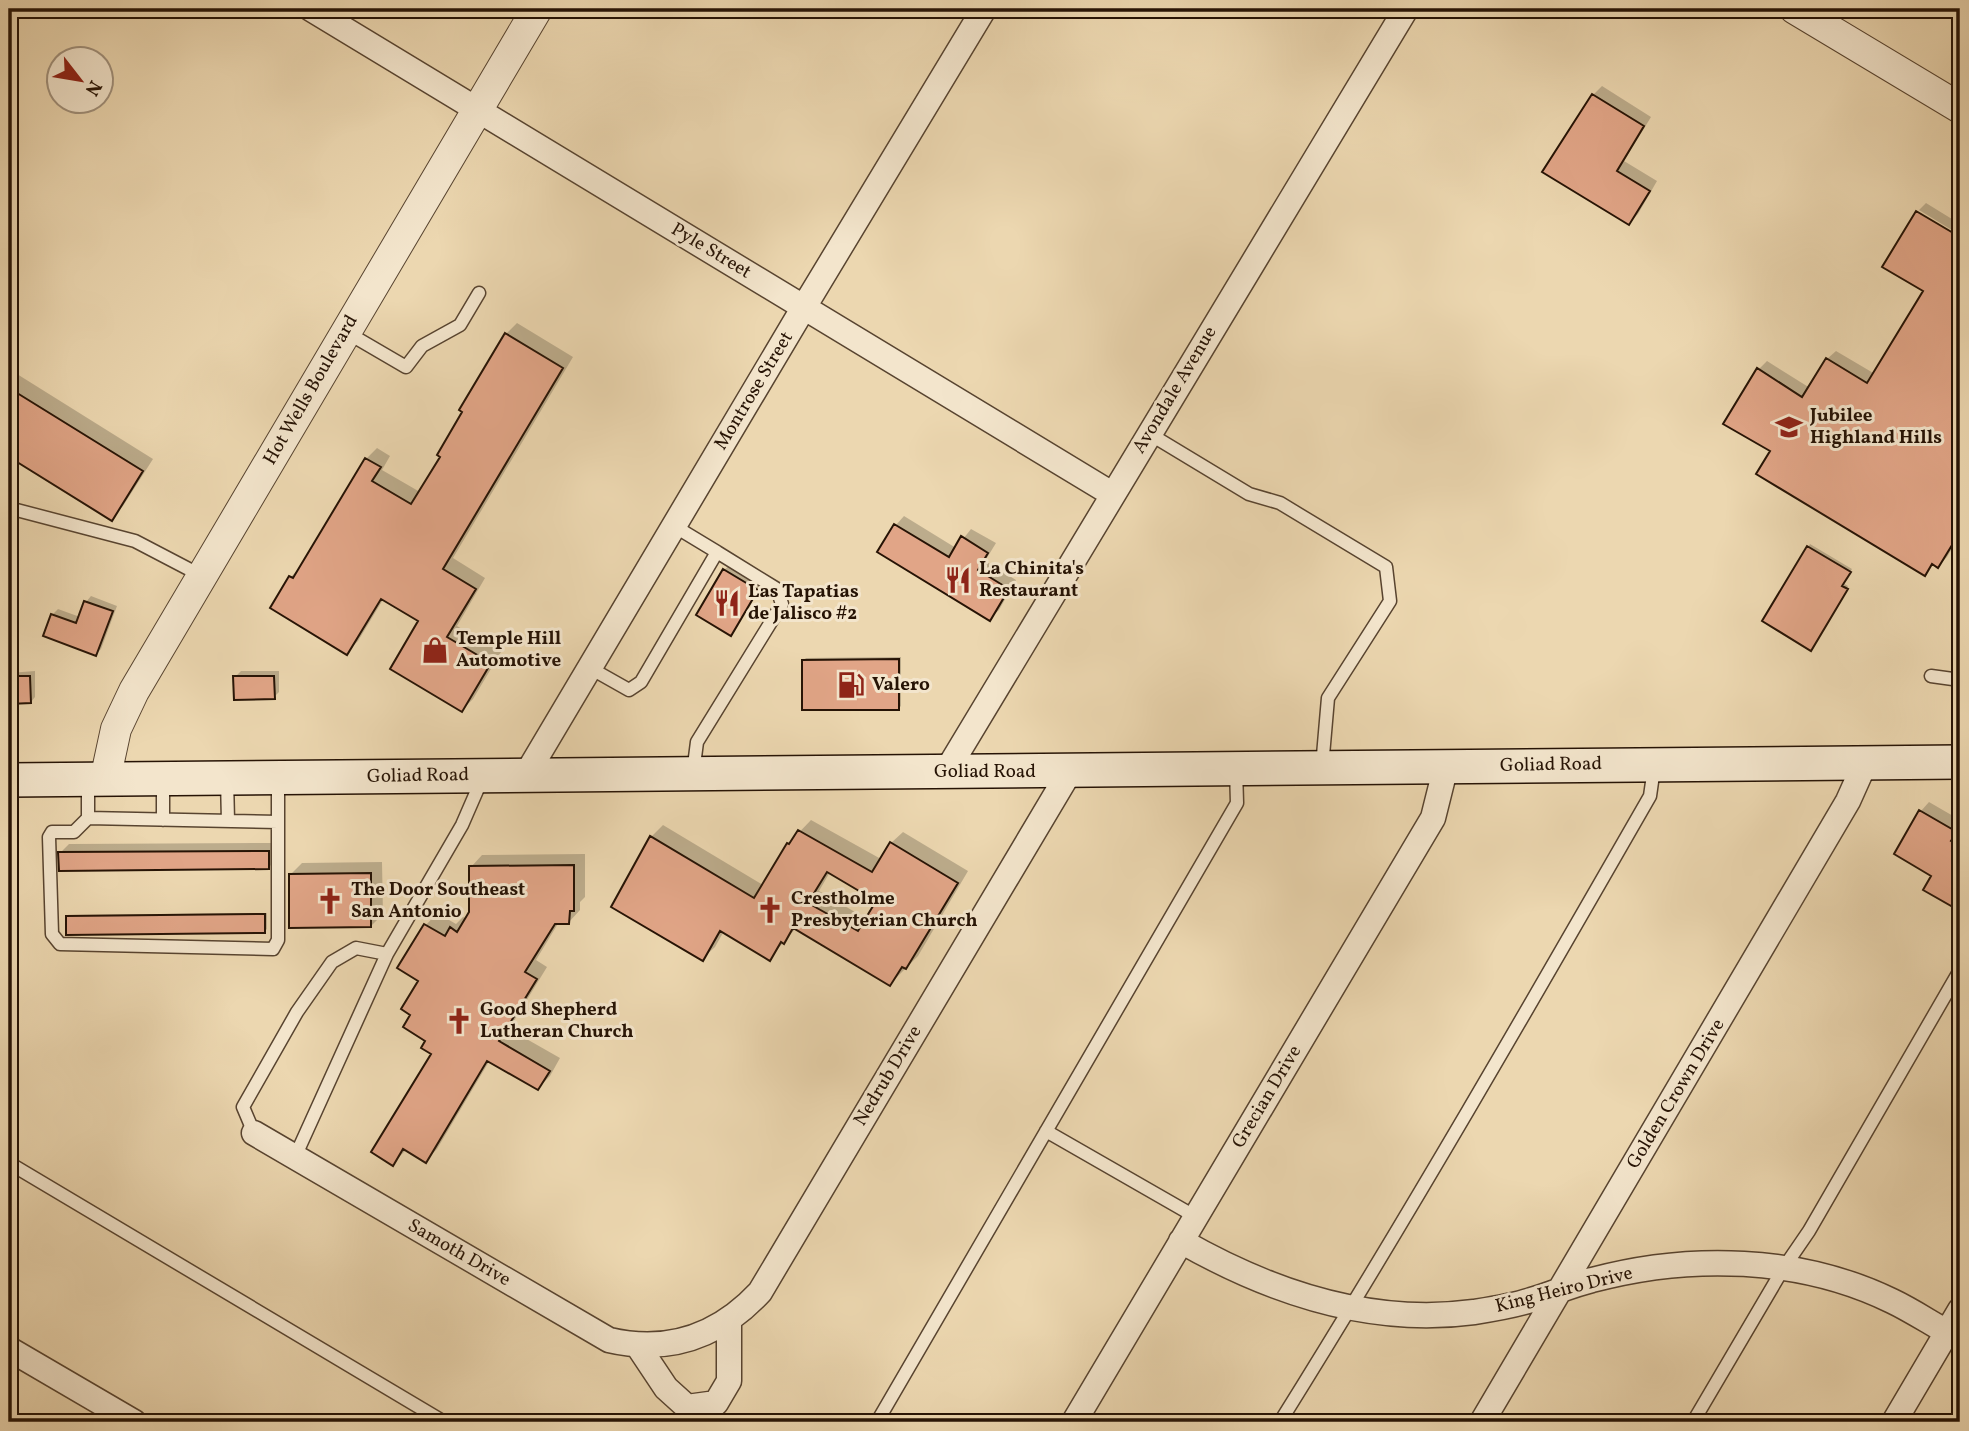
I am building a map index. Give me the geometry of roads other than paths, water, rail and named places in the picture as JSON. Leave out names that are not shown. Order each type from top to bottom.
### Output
[{"type":"main road","name":"Goliad Road","points":[[9,780],[1960,762]]},
{"type":"street","name":"Pyle Street","points":[[311,9],[1111,494]]},
{"type":"street","name":"Hot Wells Boulevard","points":[[97,780],[116,729],[130,701],[537,9]]},
{"type":"street","name":"Montrose Street","points":[[526,775],[984,9]]},
{"type":"street","name":"Avondale Avenue","points":[[946,772],[1111,494],[1406,9]]},
{"type":"street","points":[[1795,9],[1960,108]]},
{"type":"street","name":"Golden Crown Drive","points":[[1482,1422],[1849,801],[1865,763]]},
{"type":"street","name":"Grecian Drive","points":[[1074,1422],[1433,818],[1446,766]]},
{"type":"street","name":"Nedrub Drive","points":[[672,1342],[708,1333],[742,1311],[760,1292],[1070,771]]},
{"type":"street","name":"Samoth Drive","points":[[254,1133],[610,1340],[638,1346],[672,1342]]},
{"type":"street","name":"King Heiro Drive","points":[[1181,1241],[1207,1256],[1304,1297],[1351,1308],[1392,1313],[1433,1315],[1473,1312],[1529,1301],[1591,1280],[1663,1265],[1710,1263],[1783,1269],[1847,1284],[1956,1321]]},
{"type":"street","points":[[638,1346],[687,1415],[716,1403],[729,1381],[729,1320]]},
{"type":"street","points":[[1894,1422],[1956,1321]]},
{"type":"street","points":[[9,1349],[134,1422]]},
{"type":"lane","points":[[345,332],[406,367],[422,346],[460,326],[479,293]]},
{"type":"lane","points":[[1148,433],[1249,494],[1280,503],[1386,567],[1390,601],[1328,698],[1322,768]]},
{"type":"lane","points":[[9,508],[135,541],[202,576]]},
{"type":"lane","points":[[674,526],[777,589],[782,604],[696,742],[693,774]]},
{"type":"lane","points":[[590,668],[629,690],[641,682],[717,552]]},
{"type":"lane","points":[[1931,676],[1960,680]]},
{"type":"lane","points":[[1280,1422],[1351,1308],[1525,1014],[1650,796],[1655,764]]},
{"type":"lane","points":[[877,1422],[1237,803],[1236,769]]},
{"type":"lane","points":[[295,1157],[387,954],[463,825],[484,776]]},
{"type":"lane","points":[[228,778],[228,821]]},
{"type":"lane","points":[[97,780],[88,818],[74,832],[52,832],[50,837],[52,934],[60,944],[272,948],[278,940],[278,778]]},
{"type":"lane","points":[[163,779],[163,820]]},
{"type":"lane","points":[[88,818],[278,822]]},
{"type":"lane","points":[[254,1133],[243,1107],[297,1012],[332,962],[356,948],[387,954]]},
{"type":"lane","points":[[1693,1422],[1783,1269],[1809,1231],[1960,970]]},
{"type":"lane","points":[[1046,1131],[1196,1217]]},
{"type":"lane","points":[[9,1163],[444,1422]]},
{"type":"place","name":"Jubilee Highland Hills","points":[[1789,427]]},
{"type":"place","name":"La Chinita's Restaurant","points":[[958,580]]},
{"type":"place","name":"Las Tapatias de Jalisco #2","points":[[727,603]]},
{"type":"place","name":"Temple Hill Automotive","points":[[435,650]]},
{"type":"place","name":"Valero","points":[[851,685]]},
{"type":"place","name":"The Door Southeast San Antonio","points":[[330,901]]},
{"type":"place","name":"Crestholme Presbyterian Church","points":[[770,910]]},
{"type":"place","name":"Good Shepherd Lutheran Church","points":[[459,1021]]}]
